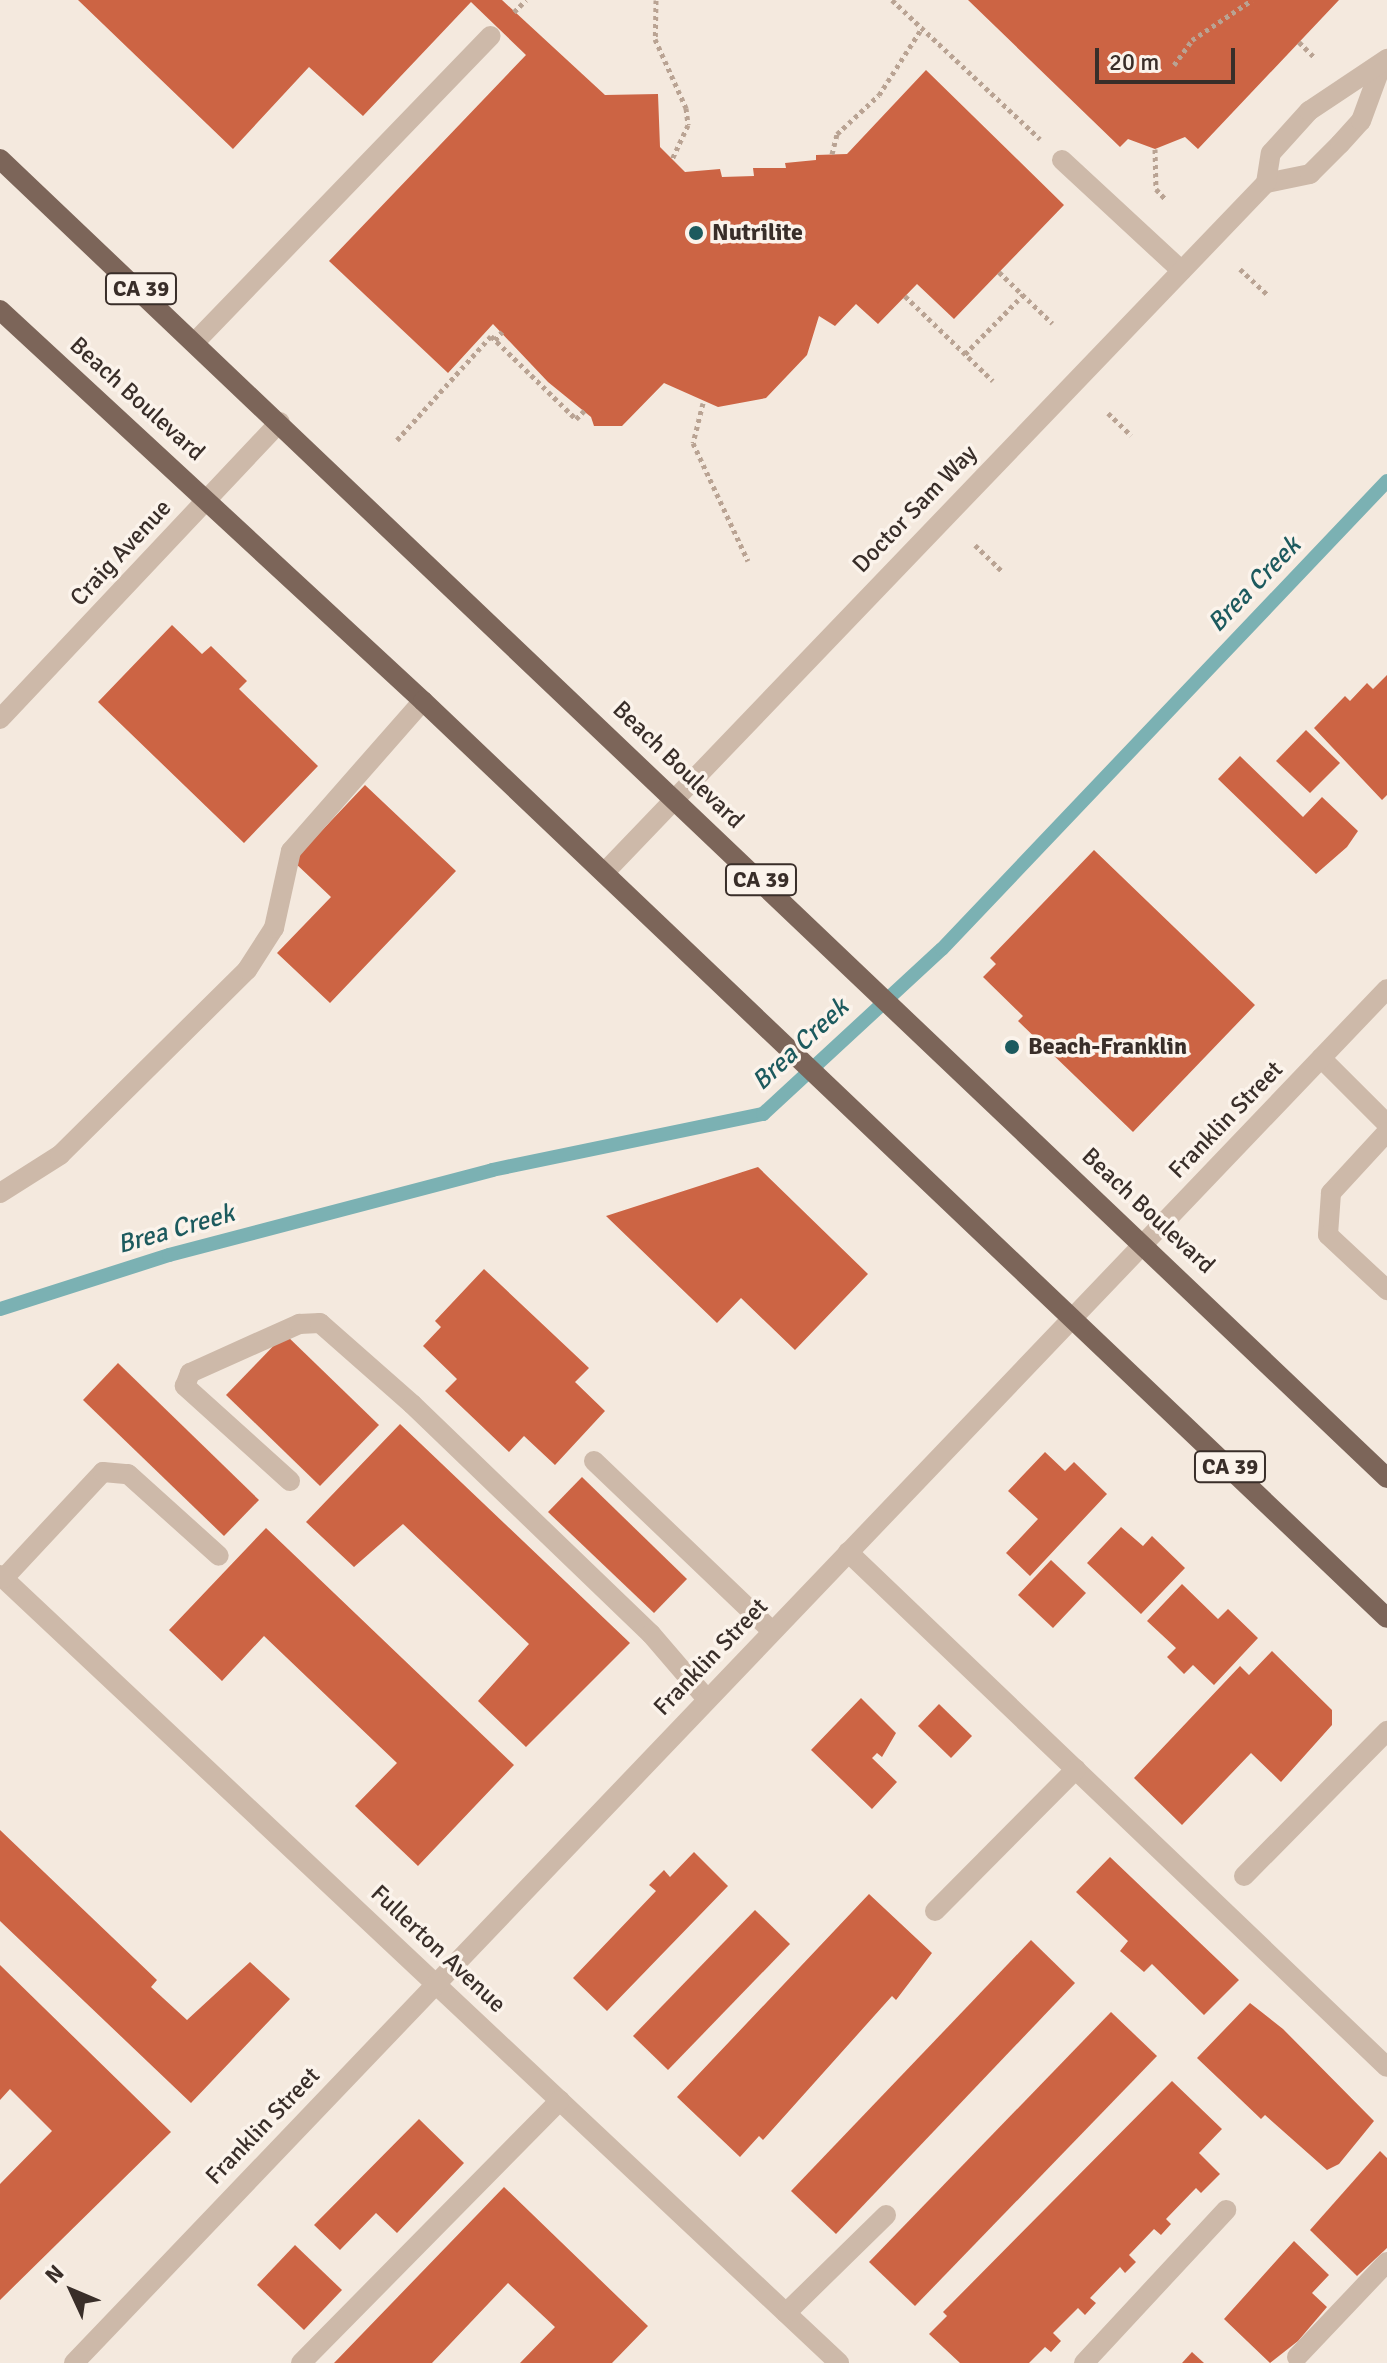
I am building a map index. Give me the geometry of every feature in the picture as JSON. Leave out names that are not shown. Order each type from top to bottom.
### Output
[{"type":"main road","name":"Beach Boulevard","points":[[0,159],[196,341],[1387,1478]]},
{"type":"main road","name":"Beach Boulevard","points":[[0,310],[423,701],[1387,1618]]},
{"type":"street","points":[[196,341],[491,36]]},
{"type":"street","name":"Doctor Sam Way","points":[[1266,183],[1310,174],[1340,144],[1361,121],[1384,61]]},
{"type":"street","name":"Doctor Sam Way","points":[[604,873],[1266,183],[1271,153],[1309,111],[1384,61]]},
{"type":"street","points":[[1062,160],[1182,271]]},
{"type":"street","name":"Craig Avenue","points":[[0,719],[280,422]]},
{"type":"street","points":[[0,1193],[60,1155],[247,970],[274,928],[291,851],[423,701]]},
{"type":"street","name":"Franklin Street","points":[[74,2363],[1072,1316],[1321,1058],[1383,1000]]},
{"type":"street","points":[[1321,1058],[1387,1124]]},
{"type":"street","points":[[1387,1132],[1331,1193],[1328,1235],[1387,1290]]},
{"type":"street","points":[[290,1481],[185,1386],[190,1373],[299,1324],[320,1323],[412,1404],[651,1634],[707,1699]]},
{"type":"street","points":[[594,1461],[772,1631]]},
{"type":"street","points":[[2,1576],[103,1472],[128,1474],[219,1556]]},
{"type":"street","points":[[848,1552],[1387,2067]]},
{"type":"street","name":"Fullerton Avenue","points":[[2,1576],[839,2363]]},
{"type":"street","points":[[1244,1876],[1387,1731]]},
{"type":"street","points":[[935,1911],[1076,1769]]},
{"type":"street","points":[[301,2363],[560,2100]]},
{"type":"street","points":[[1084,2363],[1226,2210]]},
{"type":"street","points":[[786,2313],[886,2215]]},
{"type":"street","points":[[1297,2357],[1387,2262]]},
{"type":"path","points":[[656,0],[655,39],[686,108],[688,125],[672,159]]},
{"type":"path","points":[[892,0],[1062,160]]},
{"type":"path","points":[[1174,65],[1192,40],[1252,0]]},
{"type":"path","points":[[832,154],[837,134],[879,95],[922,28]]},
{"type":"path","points":[[1299,42],[1314,57]]},
{"type":"path","points":[[1155,149],[1156,189],[1167,201]]},
{"type":"path","points":[[1240,269],[1267,294]]},
{"type":"path","points":[[999,272],[1052,323]]},
{"type":"path","points":[[965,354],[1023,295]]},
{"type":"path","points":[[905,296],[993,381]]},
{"type":"path","points":[[495,340],[502,332]]},
{"type":"path","points":[[397,440],[457,379],[460,368],[491,336],[576,419],[585,410]]},
{"type":"path","points":[[703,403],[693,443],[748,561]]},
{"type":"path","points":[[1108,413],[1131,435]]},
{"type":"path","points":[[975,545],[1002,571]]},
{"type":"building","name":"Nutrilite","points":[[78,0],[502,0],[605,95],[658,94],[660,147],[685,172],[720,169],[722,177],[754,176],[753,168],[786,168],[785,163],[816,160],[816,155],[847,154],[926,70],[1064,205],[954,319],[917,284],[878,324],[856,304],[835,326],[819,316],[807,355],[766,398],[718,407],[664,383],[622,426],[594,426],[591,417],[548,382],[493,324],[448,373],[329,261],[526,55],[471,2],[363,116],[309,67],[233,149]]},
{"type":"building","points":[[968,0],[1339,0],[1198,149],[1185,137],[1155,149],[1128,139],[1120,147]]},
{"type":"building","points":[[172,625],[202,654],[211,646],[247,681],[239,689],[318,766],[244,843],[98,702]]},
{"type":"building","points":[[1387,675],[1387,795],[1382,800],[1314,728],[1345,696],[1350,701],[1367,683],[1373,689]]},
{"type":"building","points":[[1306,730],[1340,763],[1310,793],[1276,761]]},
{"type":"building","points":[[1240,756],[1303,817],[1322,797],[1358,831],[1347,847],[1316,874],[1218,779]]},
{"type":"building","points":[[365,785],[456,871],[330,1003],[277,953],[331,897],[293,861]]},
{"type":"building","points":[[1094,850],[1255,1005],[1133,1132],[1018,1021],[1023,1016],[983,977],[996,964],[990,958]]},
{"type":"building","points":[[758,1167],[868,1274],[795,1350],[741,1298],[717,1323],[606,1216]]},
{"type":"building","points":[[484,1269],[589,1368],[575,1382],[605,1411],[555,1465],[524,1436],[509,1452],[445,1391],[457,1379],[423,1346],[441,1327],[435,1321]]},
{"type":"building","points":[[285,1334],[379,1425],[320,1486],[226,1395]]},
{"type":"building","points":[[118,1363],[259,1500],[224,1536],[83,1400]]},
{"type":"building","points":[[400,1424],[630,1643],[526,1747],[478,1701],[529,1644],[403,1524],[354,1567],[306,1522]]},
{"type":"building","points":[[1045,1452],[1065,1471],[1074,1462],[1107,1494],[1030,1576],[1006,1553],[1038,1519],[1008,1491]]},
{"type":"building","points":[[582,1477],[687,1579],[654,1613],[548,1512]]},
{"type":"building","points":[[1121,1527],[1143,1546],[1152,1536],[1185,1568],[1141,1614],[1087,1563]]},
{"type":"building","points":[[266,1528],[514,1765],[418,1866],[355,1806],[397,1763],[264,1636],[222,1681],[169,1630]]},
{"type":"building","points":[[1051,1560],[1086,1593],[1053,1628],[1018,1595]]},
{"type":"building","points":[[1182,1584],[1218,1619],[1228,1609],[1258,1638],[1214,1685],[1193,1665],[1184,1674],[1167,1657],[1176,1648],[1147,1621]]},
{"type":"building","points":[[1272,1651],[1332,1710],[1332,1725],[1281,1782],[1251,1753],[1182,1825],[1134,1778],[1240,1666],[1249,1675]]},
{"type":"building","points":[[861,1698],[896,1733],[882,1757],[877,1753],[872,1758],[897,1782],[872,1809],[811,1750]]},
{"type":"building","points":[[939,1704],[972,1736],[951,1758],[918,1726]]},
{"type":"building","points":[[0,1830],[157,1980],[151,1987],[187,2020],[250,1962],[290,1999],[191,2103],[0,1921]]},
{"type":"building","points":[[694,1852],[728,1886],[607,2011],[573,1978],[656,1891],[649,1885],[664,1870],[670,1877]]},
{"type":"building","points":[[1110,1857],[1239,1980],[1204,2015],[1152,1964],[1144,1972],[1120,1951],[1128,1941],[1076,1892]]},
{"type":"building","points":[[869,1894],[932,1953],[896,2000],[892,1996],[763,2140],[759,2136],[740,2157],[677,2097]]},
{"type":"building","points":[[755,1910],[790,1944],[668,2070],[633,2036]]},
{"type":"building","points":[[1031,1940],[1075,1983],[836,2234],[791,2191]]},
{"type":"building","points":[[0,1965],[171,2132],[0,2300],[0,2184],[52,2131],[10,2089],[0,2100]]},
{"type":"building","points":[[1250,2003],[1283,2029],[1374,2121],[1339,2164],[1327,2170],[1265,2115],[1261,2119],[1197,2058]]},
{"type":"building","points":[[1111,2012],[1157,2056],[915,2306],[869,2262]]},
{"type":"building","points":[[1172,2081],[1222,2129],[1199,2153],[1220,2174],[1201,2193],[1196,2188],[1166,2219],[1171,2224],[1161,2235],[1154,2229],[1129,2255],[1136,2262],[1125,2273],[1120,2267],[1090,2298],[1096,2303],[1085,2315],[1078,2308],[1053,2333],[1061,2341],[1051,2352],[1045,2347],[1029,2363],[960,2363],[929,2334],[947,2316],[943,2312]]},
{"type":"building","points":[[419,2119],[464,2163],[397,2233],[376,2213],[340,2250],[314,2225]]},
{"type":"building","points":[[1380,2151],[1387,2158],[1387,2248],[1357,2276],[1310,2230]]},
{"type":"building","points":[[504,2187],[648,2326],[612,2363],[520,2363],[555,2327],[508,2283],[432,2363],[334,2363]]},
{"type":"building","points":[[1294,2241],[1329,2275],[1312,2293],[1327,2307],[1298,2341],[1270,2363],[1224,2319]]},
{"type":"building","points":[[295,2245],[342,2290],[304,2330],[257,2285]]},
{"type":"building","points":[[1192,2352],[1204,2363],[1182,2363]]},
{"type":"waterway","name":"Brea Creek","points":[[0,1309],[169,1255],[492,1170],[763,1114],[942,949],[1387,481]]},
{"type":"place","name":"Nutrilite","points":[[696,233]]},
{"type":"place","name":"Beach-Franklin","points":[[1012,1047]]}]
